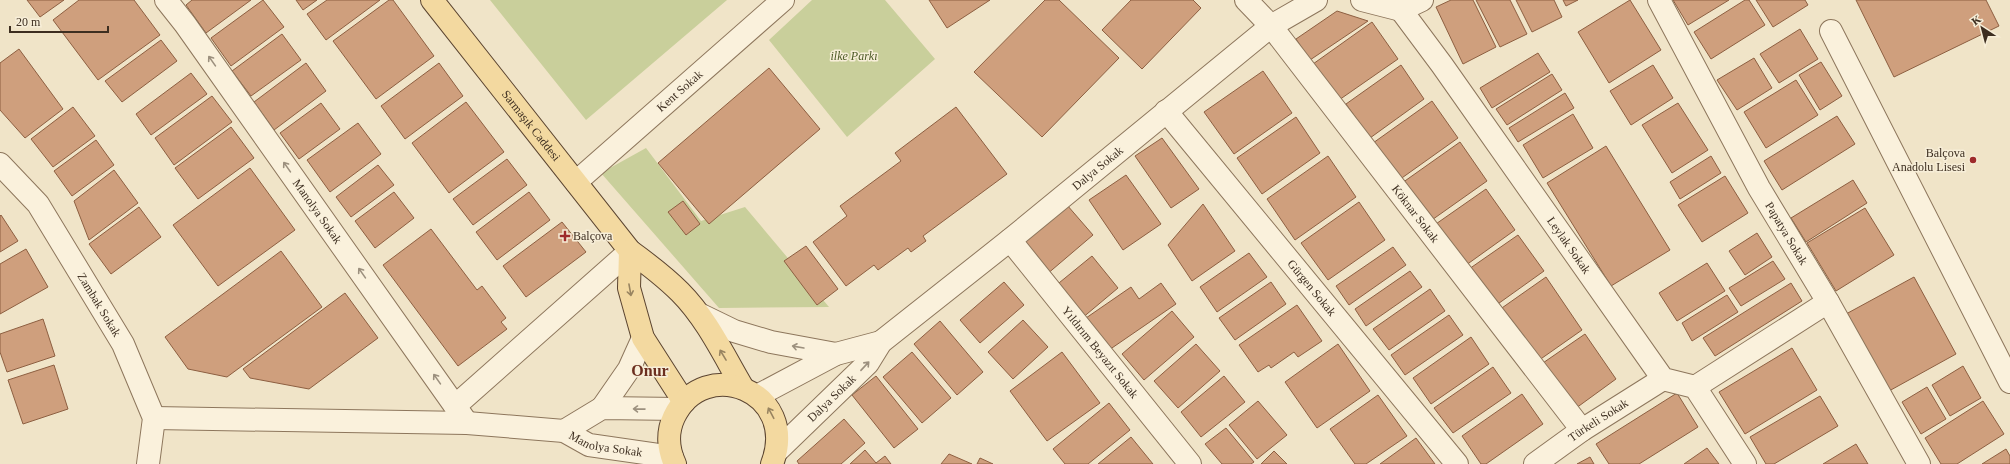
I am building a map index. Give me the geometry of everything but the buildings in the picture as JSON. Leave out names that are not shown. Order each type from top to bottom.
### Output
[{"type":"main road","name":"Sarmaşık Caddesi","points":[[432,0],[630,251],[660,273],[681,293],[699,314],[750,392],[768,407],[775,421],[778,436],[774,458]]},
{"type":"main road","points":[[630,251],[629,288],[643,338],[681,406]]},
{"type":"main road","points":[[674,460],[669,441],[671,424],[681,406],[690,396],[706,387],[725,385],[750,392]]},
{"type":"street","name":"Manolya Sokak","points":[[166,0],[185,24],[461,414]]},
{"type":"street","name":"Kent Sokak","points":[[576,182],[783,0]]},
{"type":"street","name":"Köknar Sokak","points":[[1246,0],[1270,26],[1582,430]]},
{"type":"street","name":"Dalya Sokak","points":[[774,458],[868,363],[881,342],[1010,240],[1166,110],[1270,26],[1316,0]]},
{"type":"street","points":[[1362,0],[1401,10],[1422,0]]},
{"type":"street","name":"Papatya Sokak","points":[[1659,0],[1759,188],[1828,302],[1919,464]]},
{"type":"street","name":"Leylak Sokak","points":[[1401,10],[1442,65],[1663,379]]},
{"type":"street","points":[[1831,31],[2010,382]]},
{"type":"street","name":"Gürgen Sokak","points":[[1166,110],[1457,464]]},
{"type":"street","name":"Zambak Sokak","points":[[0,164],[38,204],[119,337],[154,418]]},
{"type":"street","name":"Yıldırım Beyazıt Sokak","points":[[1010,240],[1190,464]]},
{"type":"street","points":[[461,414],[630,251]]},
{"type":"street","points":[[1695,387],[1828,302]]},
{"type":"street","points":[[699,314],[734,331],[771,342],[836,354]]},
{"type":"street","points":[[602,408],[629,369],[643,338]]},
{"type":"street","name":"Dalya Sokak","points":[[750,392],[836,354],[881,342]]},
{"type":"street","points":[[1663,379],[1695,387],[1745,464]]},
{"type":"street","name":"Türkeli Sokak","points":[[1535,464],[1582,430],[1663,379]]},
{"type":"street","points":[[602,408],[681,406]]},
{"type":"street","name":"Manolya Sokak","points":[[564,431],[602,408]]},
{"type":"street","name":"Manolya Sokak","points":[[154,418],[461,414],[564,431],[589,445],[674,460]]},
{"type":"street","points":[[148,464],[154,418]]},
{"type":"green space","points":[[490,0],[727,0],[586,120]]},
{"type":"green space","name":"ilke Parkı","points":[[812,0],[885,0],[935,59],[847,137],[769,40]]},
{"type":"green space","points":[[646,148],[701,221],[745,207],[829,307],[719,308],[601,173]]},
{"type":"place","name":"Balçova Anadolu Lisesi","points":[[1973,160]]},
{"type":"place","name":"Balçova","points":[[565,236]]},
{"type":"district","name":"Onur","points":[[650,370]]}]
